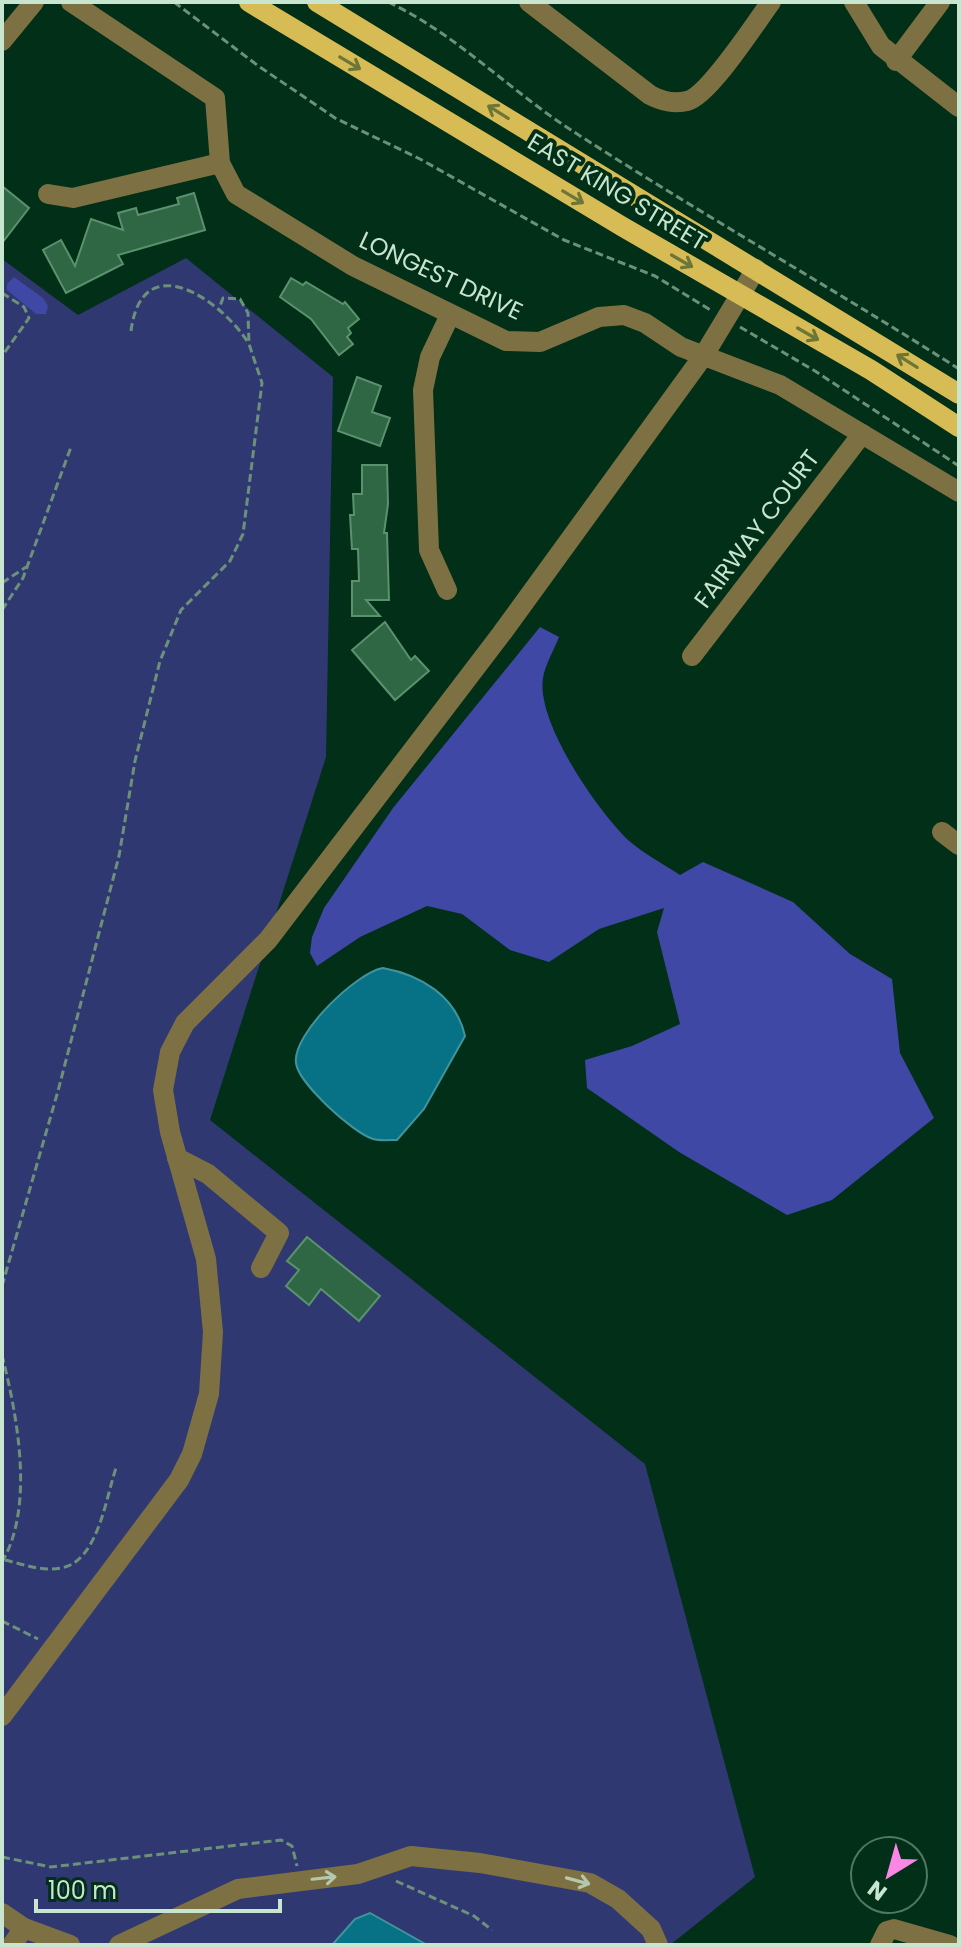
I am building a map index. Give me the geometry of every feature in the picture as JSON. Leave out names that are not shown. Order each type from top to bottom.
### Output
[{"type":"main road","name":"EAST KING STREET","points":[[249,2],[871,370],[959,427]]},
{"type":"main road","name":"EAST KING STREET","points":[[317,2],[959,394]]},
{"type":"street","points":[[2,41],[34,2]]},
{"type":"street","name":"LONGEST DRIVE","points":[[71,2],[215,98],[220,163],[236,194],[353,266],[450,315],[515,342],[540,342],[599,317],[624,315],[645,323],[681,347],[780,385],[959,492]]},
{"type":"street","points":[[529,2],[650,95],[666,101],[688,101],[706,87],[771,2]]},
{"type":"street","points":[[854,2],[869,30],[896,61],[959,107]]},
{"type":"street","points":[[896,61],[940,2]]},
{"type":"street","points":[[48,194],[73,198],[220,163]]},
{"type":"street","points":[[2,1716],[179,1480],[192,1454],[209,1394],[213,1332],[206,1259],[177,1158],[163,1090],[170,1052],[185,1023],[268,940],[502,633],[704,355],[756,269]]},
{"type":"street","points":[[447,590],[429,550],[423,390],[430,357],[450,315]]},
{"type":"street","name":"FAIRWAY COURT","points":[[692,656],[862,434]]},
{"type":"street","points":[[942,832],[959,845]]},
{"type":"street","points":[[177,1158],[208,1174],[279,1233],[261,1268]]},
{"type":"street","points":[[119,1945],[230,1892],[358,1874],[411,1856],[546,1873],[590,1883],[618,1899],[658,1940]]},
{"type":"street","points":[[2,1913],[18,1937],[70,1945]]},
{"type":"street","points":[[880,1945],[887,1931],[894,1929],[950,1945]]},
{"type":"path","points":[[174,2],[257,65],[335,118],[420,159],[564,240],[655,276],[828,379],[959,466]]},
{"type":"path","points":[[388,2],[445,34],[548,115],[610,155],[959,369]]},
{"type":"path","points":[[131,331],[141,297],[160,285],[178,288],[219,309],[249,344]]},
{"type":"path","points":[[2,293],[24,307],[29,318],[2,356]]},
{"type":"path","points":[[2,1286],[58,1091],[119,856],[135,761],[160,661],[181,610],[230,561],[243,534],[262,383],[249,344],[250,325],[240,299],[223,298],[219,309]]},
{"type":"path","points":[[2,610],[18,588],[71,447]]},
{"type":"path","points":[[2,583],[26,567]]},
{"type":"path","points":[[2,1355],[17,1423],[19,1491],[16,1533],[2,1561],[47,1569],[61,1568],[84,1553],[95,1533],[116,1468]]},
{"type":"path","points":[[2,1621],[29,1636],[57,1645]]},
{"type":"path","points":[[2,1857],[51,1867],[281,1840],[295,1852],[294,1881]]},
{"type":"path","points":[[373,1868],[384,1877],[474,1916],[492,1930]]},
{"type":"shaded area","points":[[186,258],[333,377],[326,757],[210,1120],[645,1464],[755,1877],[670,1945],[2,1945],[2,259],[78,315]]},
{"type":"shaded area","points":[[14,277],[43,298],[48,306],[46,314],[36,314],[7,290],[7,284]]},
{"type":"shaded area","points":[[540,627],[559,637],[543,678],[543,696],[549,718],[571,764],[628,840],[680,875],[703,862],[793,902],[850,954],[892,979],[900,1053],[934,1118],[832,1200],[787,1215],[679,1152],[587,1088],[585,1060],[632,1046],[680,1024],[657,932],[664,908],[599,929],[549,962],[510,950],[462,914],[427,906],[360,937],[317,966],[310,953],[312,937],[324,908],[393,808]]},
{"type":"shaded area","points":[[383,968],[411,976],[435,990],[454,1009],[465,1036],[424,1109],[397,1140],[373,1139],[353,1127],[316,1094],[296,1063],[304,1036],[328,1006],[358,980]]},
{"type":"shaded area","points":[[370,1913],[427,1945],[332,1945],[355,1919]]},
{"type":"building","points":[[2,186],[29,208],[2,243]]},
{"type":"building","points":[[194,193],[205,230],[118,255],[123,264],[66,293],[43,250],[61,240],[75,266],[91,219],[123,230],[118,213],[136,208],[138,215],[179,204],[177,198]]},
{"type":"building","points":[[291,278],[303,285],[306,282],[343,304],[345,302],[359,319],[348,328],[351,333],[347,337],[353,344],[339,355],[311,319],[280,297]]},
{"type":"building","points":[[357,377],[381,386],[372,412],[390,418],[380,446],[338,431]]},
{"type":"building","points":[[362,465],[387,465],[388,504],[384,533],[387,533],[389,600],[366,600],[380,616],[352,616],[352,581],[359,581],[358,549],[352,549],[350,515],[354,515],[353,494],[362,494]]},
{"type":"building","points":[[385,622],[411,660],[415,656],[429,671],[395,700],[352,650]]},
{"type":"building","points":[[307,1237],[380,1296],[359,1321],[321,1289],[309,1305],[286,1286],[299,1270],[287,1261]]}]
